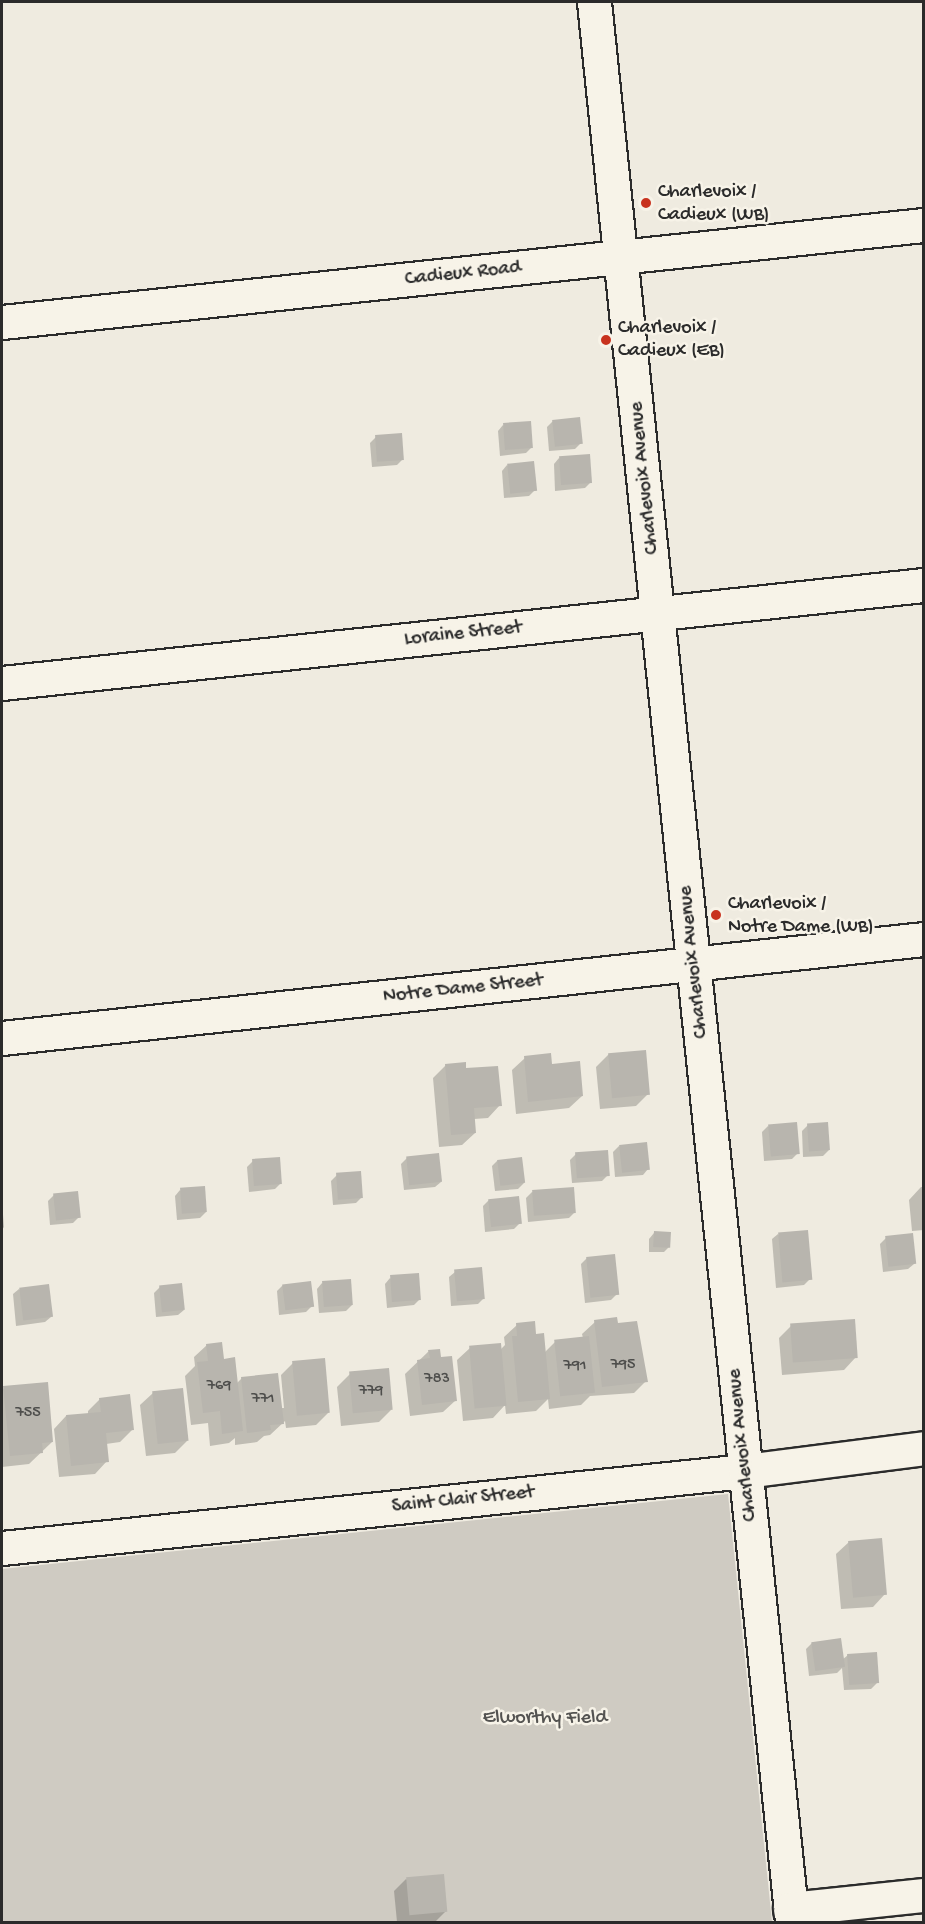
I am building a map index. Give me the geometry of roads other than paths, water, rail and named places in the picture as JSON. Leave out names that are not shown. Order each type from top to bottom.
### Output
[{"type":"street","name":"Charlevoix Avenue","points":[[594,2],[659,614],[791,1916]]},
{"type":"street","name":"Cadieux Road","points":[[2,322],[924,225]]},
{"type":"street","name":"Loraine Street","points":[[2,683],[924,585]]},
{"type":"street","name":"Notre Dame Street","points":[[2,1038],[924,939]]},
{"type":"street","name":"Saint Clair Street","points":[[2,1548],[745,1472],[924,1448]]},
{"type":"street","points":[[791,1916],[924,1894]]},
{"type":"place","name":"Charlevoix / Cadieux (WB)","points":[[646,203]]},
{"type":"place","name":"Charlevoix / Cadieux (EB)","points":[[606,340]]},
{"type":"place","name":"Charlevoix / Notre Dame (WB)","points":[[716,915]]},
{"type":"park label","name":"Elworthy Field","points":[[545,1718]]}]
